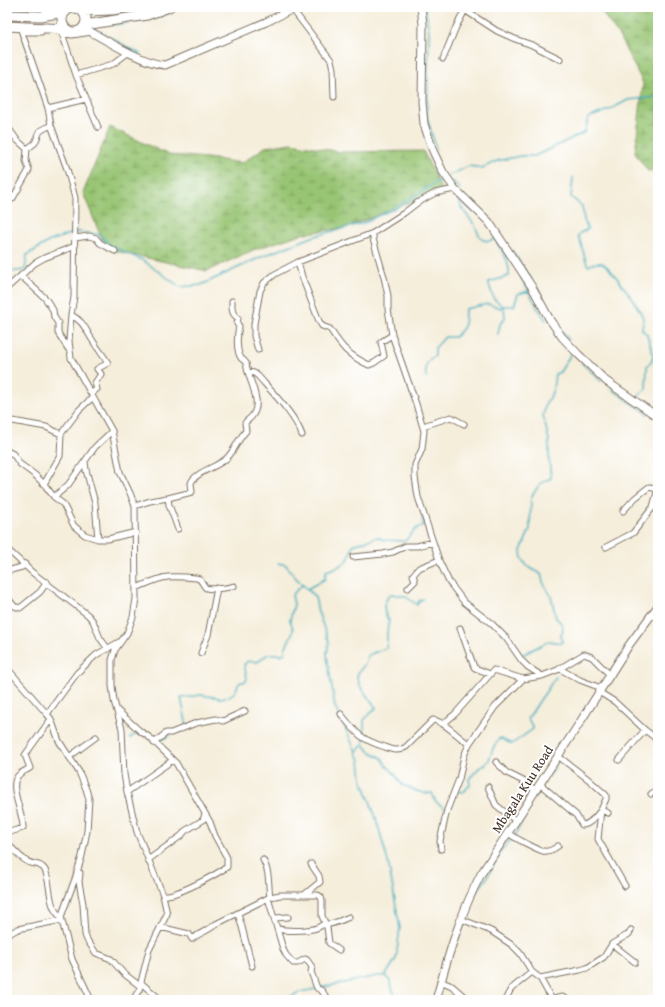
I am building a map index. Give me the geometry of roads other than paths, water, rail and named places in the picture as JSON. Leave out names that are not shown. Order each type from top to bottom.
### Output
[{"type":"highway","points":[[7,15],[41,16],[64,12],[71,8],[80,9],[83,11],[112,10],[132,7]]},
{"type":"highway","points":[[7,26],[21,30],[75,32],[147,15],[169,7]]},
{"type":"highway","points":[[83,11],[87,18],[87,29]]},
{"type":"highway","points":[[64,12],[62,19],[64,31]]},
{"type":"street","points":[[421,7],[423,24],[422,102],[424,124],[433,151],[443,172],[455,189],[489,222],[562,337],[606,381],[658,417]]},
{"type":"street","points":[[87,29],[129,52],[157,64],[166,65],[295,8],[331,60],[333,69],[334,97]]},
{"type":"street","points":[[443,59],[463,9],[497,31],[532,45],[560,59]]},
{"type":"street","points":[[21,30],[48,108],[51,125],[67,169],[75,198],[74,297],[71,315],[69,350],[71,358],[112,430],[120,472],[135,506],[136,600],[133,617],[127,633],[114,650],[112,660],[112,686],[114,701],[122,728],[124,774],[127,792],[137,832],[162,895],[167,914],[149,950],[140,985],[133,1000]]},
{"type":"street","points":[[64,31],[76,74],[98,127]]},
{"type":"street","points":[[76,74],[113,64],[129,52]]},
{"type":"street","points":[[48,108],[86,99]]},
{"type":"street","points":[[7,203],[13,198],[29,170],[26,161],[28,149],[35,143],[40,131],[51,125]]},
{"type":"street","points":[[7,126],[17,140],[28,149]]},
{"type":"street","points":[[258,350],[254,336],[254,324],[262,287],[264,283],[275,274],[298,262],[373,233],[417,203],[435,193],[455,189]]},
{"type":"street","points":[[373,233],[372,239],[384,277],[388,296],[388,309],[392,335],[423,426],[424,437],[422,449],[415,464],[415,477],[418,497],[439,560],[449,582],[464,602],[492,624],[506,638],[522,661],[542,676]]},
{"type":"street","points":[[75,234],[96,238],[100,243],[115,251]]},
{"type":"street","points":[[7,288],[35,263],[75,246]]},
{"type":"street","points":[[298,262],[302,278],[322,326],[330,329],[341,346],[349,354],[369,365],[374,363],[384,356],[381,342],[392,335]]},
{"type":"street","points":[[21,276],[45,298],[58,323],[58,333],[69,350]]},
{"type":"street","points":[[135,506],[150,501],[192,492],[192,483],[196,477],[222,463],[246,431],[245,423],[253,415],[256,401],[254,387],[246,363],[241,357],[238,346],[238,318],[233,312],[232,301]]},
{"type":"street","points":[[44,484],[60,456],[61,434],[97,389],[95,383],[101,374],[97,369],[108,363],[92,340],[84,324],[78,318],[71,315]]},
{"type":"street","points":[[248,372],[254,373],[258,376],[291,415],[299,427],[302,435]]},
{"type":"street","points":[[423,426],[451,418],[464,424]]},
{"type":"street","points":[[7,420],[46,427],[61,434]]},
{"type":"street","points":[[54,497],[68,485],[95,446],[112,430]]},
{"type":"street","points":[[7,450],[13,454],[20,464],[44,484],[54,497],[62,504],[74,526],[85,535],[98,539],[108,539],[136,532]]},
{"type":"street","points":[[85,461],[94,503],[98,539]]},
{"type":"street","points":[[606,547],[633,533],[653,507],[658,489],[649,487],[635,498],[623,511]]},
{"type":"street","points":[[168,498],[178,530]]},
{"type":"street","points":[[353,557],[384,554],[406,546],[417,546],[433,542]]},
{"type":"street","points":[[7,549],[88,615],[93,621],[100,638],[108,648]]},
{"type":"street","points":[[408,588],[414,581],[413,575],[416,570],[439,560]]},
{"type":"street","points":[[7,571],[22,567],[25,564]]},
{"type":"street","points":[[136,588],[167,577],[182,576],[197,577],[207,588],[228,588],[234,586]]},
{"type":"street","points":[[7,597],[14,606],[20,608],[40,592],[47,582]]},
{"type":"street","points":[[201,653],[208,636],[216,588]]},
{"type":"street","name":"Mbagala Kuu Road","points":[[436,1000],[440,981],[461,919],[469,897],[481,874],[629,645],[658,606]]},
{"type":"street","points":[[460,628],[474,667],[490,674]]},
{"type":"street","points":[[47,714],[77,673],[96,655],[121,641]]},
{"type":"street","points":[[443,724],[490,674],[496,670],[523,679],[542,676],[559,669],[584,654],[592,657],[610,675]]},
{"type":"street","points":[[7,668],[51,719],[59,741],[78,772],[89,799],[87,831],[81,861],[79,882],[85,913],[86,937],[96,953],[111,959],[123,973],[161,1000]]},
{"type":"street","points":[[559,669],[600,690],[645,730],[657,737]]},
{"type":"street","points":[[441,849],[440,841],[447,810],[459,779],[468,744],[495,707],[513,687],[523,679]]},
{"type":"street","points":[[118,711],[173,760],[181,771],[205,814],[225,854],[227,867],[179,893],[167,896],[162,895]]},
{"type":"street","points":[[154,743],[166,734],[196,723],[216,719],[223,721],[245,711]]},
{"type":"street","points":[[341,714],[352,728],[364,739],[395,751],[406,747],[432,720],[437,720],[443,724],[468,744]]},
{"type":"street","points":[[7,833],[23,828],[24,821],[17,799],[16,779],[18,775],[30,768],[25,755],[51,719]]},
{"type":"street","points":[[619,760],[645,730]]},
{"type":"street","points":[[69,757],[96,737]]},
{"type":"street","points":[[540,784],[576,815],[584,826],[601,810],[606,799],[606,795],[558,756]]},
{"type":"street","points":[[127,792],[173,760]]},
{"type":"street","points":[[496,762],[502,770],[525,782],[536,791]]},
{"type":"street","points":[[488,787],[496,805],[516,821]]},
{"type":"street","points":[[651,794],[658,789]]},
{"type":"street","points":[[601,810],[608,813]]},
{"type":"street","points":[[601,810],[598,839],[625,886]]},
{"type":"street","points":[[148,860],[182,835],[185,831],[203,820],[205,814]]},
{"type":"street","points":[[508,833],[514,838],[542,851],[553,849],[558,846]]},
{"type":"street","points":[[7,843],[28,862],[38,864],[43,868],[50,889],[52,905],[61,918],[72,959],[91,1000]]},
{"type":"street","points":[[263,860],[269,875],[269,898],[286,956],[293,963],[305,959],[307,960],[312,967],[311,972],[317,988],[322,991],[328,1000]]},
{"type":"street","points":[[61,918],[81,861]]},
{"type":"street","points":[[304,895],[320,882],[319,876],[311,864]]},
{"type":"street","points":[[160,927],[189,934],[192,939],[209,930],[216,924],[269,898],[280,895],[318,895],[321,897],[323,909],[322,916],[327,927],[329,943],[340,950]]},
{"type":"street","points":[[238,914],[252,966]]},
{"type":"street","points":[[275,918],[288,917]]},
{"type":"street","points":[[278,929],[285,931],[305,930],[337,922],[349,917]]},
{"type":"street","points":[[7,935],[22,927],[61,918]]},
{"type":"street","points":[[461,919],[492,931],[512,945],[520,953],[532,972],[540,978],[551,998],[554,1000],[562,997],[568,1000]]},
{"type":"street","points":[[540,978],[587,968],[604,957],[612,944],[629,934],[631,930]]},
{"type":"street","points":[[612,944],[634,962]]},
{"type":"street","points":[[505,1000],[515,984],[532,972]]},
{"type":"street","points":[[440,981],[452,986],[468,1000]]},
{"type":"street","points":[[599,1000],[604,1000]]},
{"type":"waterway","points":[[51,10],[59,7]]},
{"type":"waterway","points":[[132,22],[160,17],[180,7]]},
{"type":"waterway","points":[[424,7],[429,32],[427,117],[436,149]]},
{"type":"waterway","points":[[27,8],[45,11]]},
{"type":"waterway","points":[[113,25],[128,23]]},
{"type":"waterway","points":[[93,28],[140,54]]},
{"type":"waterway","points":[[448,176],[469,166],[482,168],[497,161],[520,156],[535,156],[585,132],[588,118],[609,110],[628,100],[658,97]]},
{"type":"waterway","points":[[7,273],[25,270],[27,255],[48,242],[72,233],[80,232],[100,235],[110,245],[144,261],[180,287],[201,285],[263,256],[315,236],[363,223],[397,207],[445,177]]},
{"type":"waterway","points":[[573,177],[571,197],[582,206],[584,220],[588,229],[580,233],[578,236],[588,266],[595,263],[602,263],[606,266],[625,288],[643,318],[642,330],[647,334],[653,355],[651,362],[647,366],[646,389],[640,394],[638,400]]},
{"type":"waterway","points":[[453,181],[460,189]]},
{"type":"waterway","points":[[456,194],[462,209],[474,224],[480,237],[483,240],[489,241],[495,239],[505,256],[508,265],[509,276],[489,282],[494,299],[504,307],[505,318],[500,324],[498,334]]},
{"type":"waterway","points":[[459,197],[463,203],[474,212]]},
{"type":"waterway","points":[[512,251],[531,279]]},
{"type":"waterway","points":[[520,275],[537,307],[546,320]]},
{"type":"waterway","points":[[426,377],[426,365],[427,362],[435,356],[435,348],[445,337],[455,337],[464,327],[465,309],[488,304],[501,308],[503,306],[514,306],[518,294],[529,291]]},
{"type":"waterway","points":[[557,324],[568,339]]},
{"type":"waterway","points":[[520,656],[549,641],[562,643],[562,624],[556,618],[551,596],[543,582],[541,574],[527,566],[522,559],[521,551],[530,529],[531,497],[540,484],[551,478],[549,440],[543,416],[546,402],[550,398],[553,389],[555,374],[560,372],[572,352]]},
{"type":"waterway","points":[[582,363],[601,381]]},
{"type":"waterway","points":[[600,371],[622,388]]},
{"type":"waterway","points":[[610,388],[648,414]]},
{"type":"waterway","points":[[307,589],[325,579],[326,571],[344,563],[349,558],[353,545],[378,537],[384,540],[405,541],[416,529],[424,525],[422,518]]},
{"type":"waterway","points":[[278,563],[286,565],[294,576],[315,597],[318,612],[329,642],[327,653],[335,707],[360,760],[362,779],[376,818],[388,862],[400,928],[396,959],[385,976],[377,976],[319,988]]},
{"type":"waterway","points":[[187,726],[181,698],[201,695],[220,698],[228,697],[235,692],[239,683],[246,681],[247,678],[244,665],[247,662],[258,662],[268,655],[280,655],[285,653],[285,649],[293,629],[290,620],[294,604],[292,595],[303,584]]},
{"type":"waterway","points":[[356,752],[364,744],[364,720],[376,708],[360,686],[357,677],[358,673],[365,664],[368,655],[386,648],[389,621],[384,607],[386,600],[391,594],[405,596],[417,605],[419,601],[423,599]]},
{"type":"waterway","points":[[653,619],[658,612]]},
{"type":"waterway","points":[[456,792],[464,791],[470,785],[469,779],[489,760],[494,746],[500,738],[512,744],[533,729],[528,718],[556,677]]},
{"type":"waterway","points":[[130,738],[140,733]]},
{"type":"waterway","points":[[161,740],[170,735]]},
{"type":"waterway","points":[[364,744],[369,751],[382,758],[402,785],[420,792],[432,793],[436,802],[446,809]]},
{"type":"waterway","points":[[550,775],[555,767]]},
{"type":"waterway","points":[[535,797],[540,790]]},
{"type":"waterway","points":[[515,836],[525,814]]},
{"type":"waterway","points":[[475,894],[488,876],[501,851],[513,839]]},
{"type":"waterway","points":[[465,918],[473,898]]},
{"type":"waterway","points":[[457,941],[464,925]]},
{"type":"waterway","points":[[385,976],[390,981],[396,1000]]},
{"type":"waterway","points":[[286,1000],[299,992],[316,989]]}]
